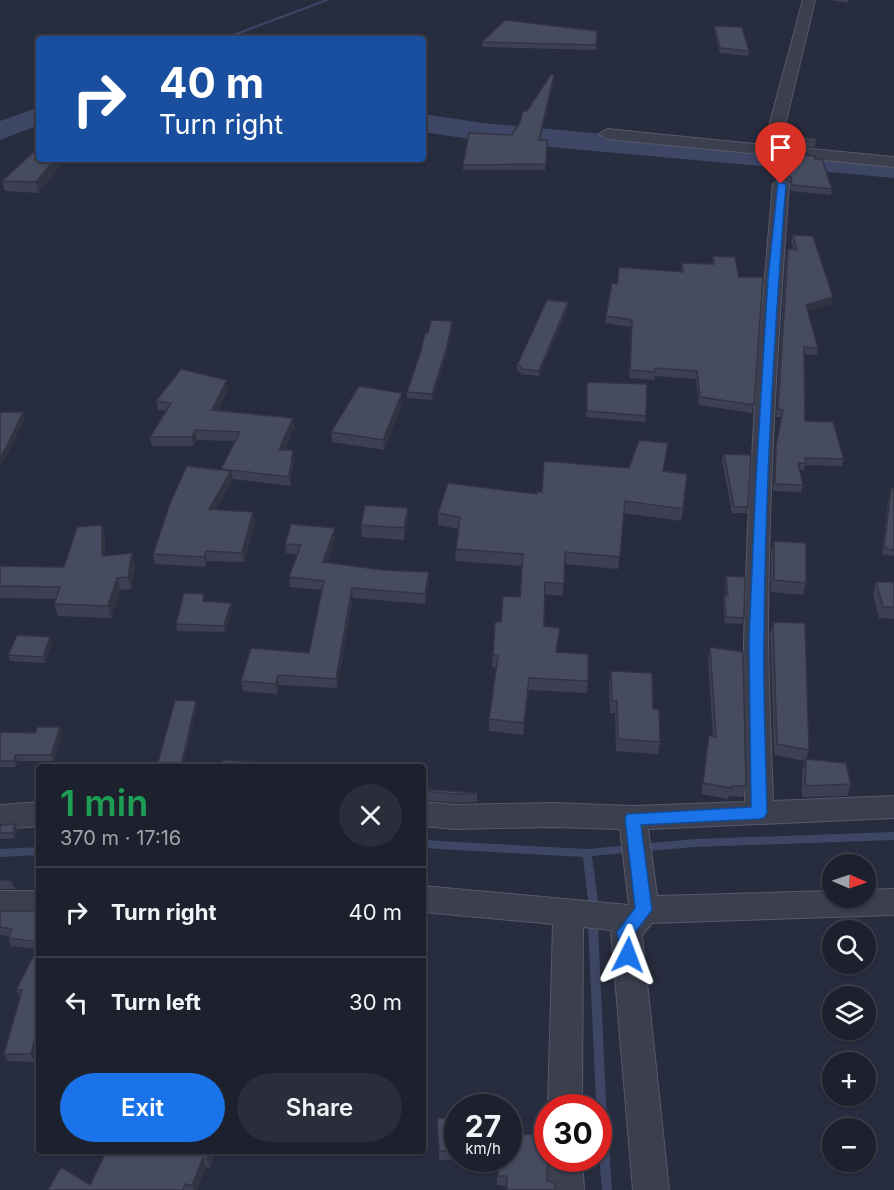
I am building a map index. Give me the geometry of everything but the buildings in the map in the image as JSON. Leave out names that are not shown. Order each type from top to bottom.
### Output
[{"type":"street","points":[[771,149],[809,0]]},
{"type":"street","points":[[607,134],[894,162]]},
{"type":"street","points":[[759,813],[756,640],[773,278],[781,184]]},
{"type":"street","points":[[426,814],[454,817],[552,815],[633,818],[894,807]]},
{"type":"street","points":[[0,817],[36,814]]},
{"type":"street","points":[[633,818],[640,914],[626,932],[651,1190]]},
{"type":"street","points":[[426,899],[568,913],[640,914],[894,902]]},
{"type":"street","points":[[0,904],[36,904]]},
{"type":"street","points":[[565,1094],[568,913]]},
{"type":"street","points":[[565,1172],[566,1190]]},
{"type":"waterway","points":[[230,36],[328,0]]},
{"type":"waterway","points":[[0,131],[36,116]]},
{"type":"waterway","points":[[426,123],[483,132],[894,169]]},
{"type":"waterway","points":[[587,853],[695,843],[894,836]]},
{"type":"waterway","points":[[426,844],[587,853]]},
{"type":"waterway","points":[[0,853],[36,851]]},
{"type":"waterway","points":[[587,853],[593,901]]},
{"type":"waterway","points":[[593,924],[607,1190]]},
{"type":"route","points":[[628,955],[626,932],[644,910],[633,818],[759,813],[756,640],[773,278],[781,184]]}]
